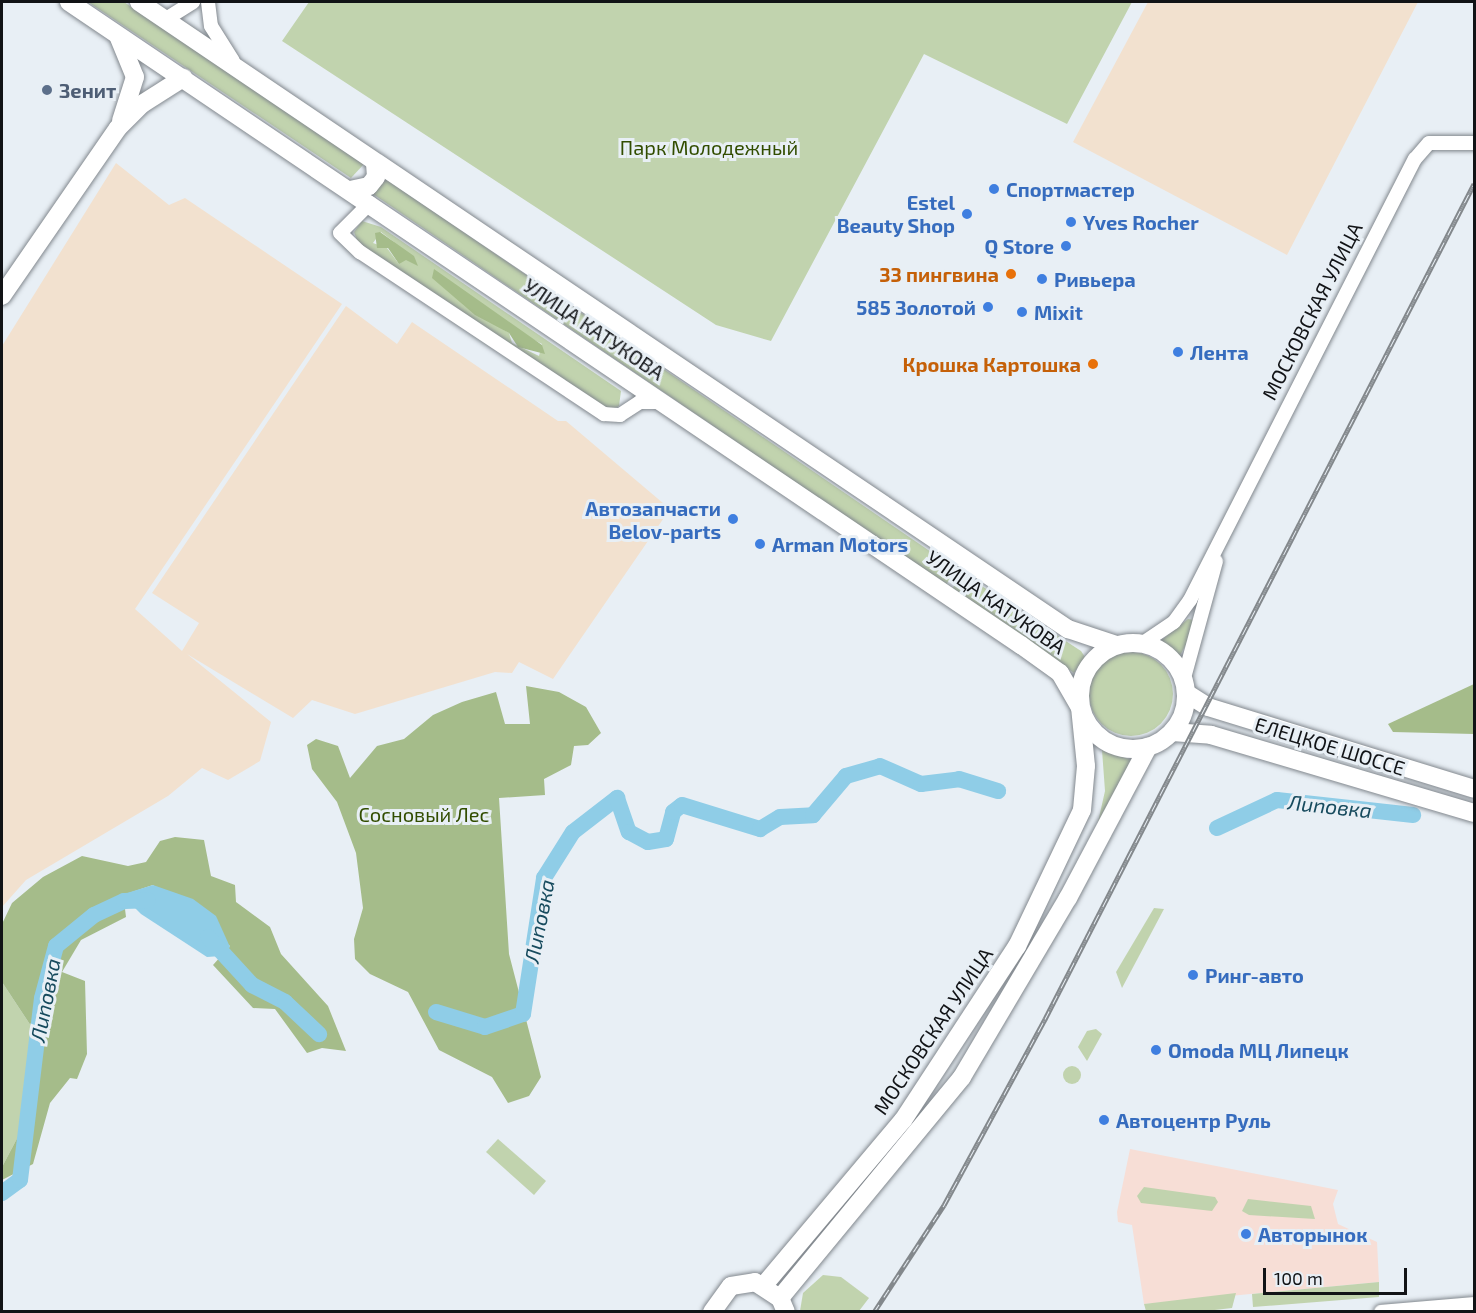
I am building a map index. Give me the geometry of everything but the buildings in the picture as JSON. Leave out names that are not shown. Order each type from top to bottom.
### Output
[{"type":"main road","name":"УЛИЦА КАТУКОВА","points":[[69,2],[370,203],[1060,673],[1080,707]]},
{"type":"main road","name":"УЛИЦА КАТУКОВА","points":[[139,2],[1068,629],[1116,645]]},
{"type":"main road","points":[[116,33],[135,77],[118,128]]},
{"type":"main road","points":[[2,296],[118,128],[142,104],[183,78]]},
{"type":"main road","points":[[350,190],[369,186],[376,177],[375,162]]},
{"type":"main road","points":[[712,1311],[731,1286],[764,1285],[783,1305],[962,1077],[1068,898],[1148,747],[1172,732],[1183,714],[1185,685],[1164,652],[1143,643],[1116,645],[1086,668],[1080,707],[1089,727],[1106,742],[1148,747]]},
{"type":"main road","name":"ЕЛЕЦКОЕ ШОССЕ","points":[[1185,685],[1208,708],[1474,789]]},
{"type":"main road","name":"МОСКОВСКАЯ УЛИЦА","points":[[764,1285],[903,1120],[1017,945],[1066,852],[1082,810],[1086,766],[1080,707]]},
{"type":"main road","name":"ЕЛЕЦКОЕ ШОССЕ","points":[[1172,732],[1211,735],[1474,813]]},
{"type":"street","points":[[166,19],[193,2]]},
{"type":"street","points":[[208,2],[211,26],[245,73]]},
{"type":"street","name":"МОСКОВСКАЯ УЛИЦА","points":[[1143,643],[1179,615],[1220,544],[1415,159],[1429,143],[1474,143]]},
{"type":"street","points":[[370,203],[340,233],[360,252],[604,414],[620,415],[640,402],[663,402]]},
{"type":"street","points":[[620,415],[630,402],[624,376]]},
{"type":"street","name":"МОСКОВСКАЯ УЛИЦА","points":[[1185,685],[1220,544]]},
{"type":"street","points":[[1381,1311],[1474,1304]]},
{"type":"shaded area","points":[[1148,2],[1418,2],[1287,255],[1073,142]]},
{"type":"shaded area","points":[[116,163],[169,205],[185,198],[342,304],[135,609],[182,651],[199,623],[152,593],[346,306],[397,344],[412,322],[558,421],[566,421],[670,509],[553,679],[519,662],[512,673],[495,672],[355,714],[312,700],[293,718],[187,654],[271,722],[260,761],[228,780],[202,768],[168,796],[26,880],[2,907],[2,346]]},
{"type":"shaded area","name":"Авторынок","points":[[1130,1149],[1338,1190],[1333,1204],[1338,1224],[1377,1242],[1379,1282],[1144,1304],[1132,1225],[1118,1222],[1117,1212]]},
{"type":"green space","points":[[88,2],[124,2],[364,164],[351,178]]},
{"type":"green space","name":"Парк Молодежный","points":[[309,2],[1132,2],[1067,124],[924,54],[771,341],[716,325],[282,41]]},
{"type":"green space","points":[[386,179],[956,569],[946,585],[373,194]]},
{"type":"green space","points":[[362,221],[381,227],[621,391],[619,406],[609,411],[358,243],[354,232]],"holes":[[[381,232],[394,242],[399,264],[387,248],[373,243]],[[462,304],[542,344],[539,356],[512,343],[509,333]]]},
{"type":"green space","points":[[380,232],[414,256],[418,266],[406,260],[399,264],[388,248],[377,248],[375,233]]},
{"type":"green space","points":[[434,269],[542,345],[545,354],[518,347],[509,333],[475,315],[432,278]]},
{"type":"green space","points":[[962,573],[1081,651],[1085,657],[1074,673],[952,589]]},
{"type":"green space","points":[[1188,619],[1195,620],[1194,630],[1178,659],[1158,643]]},
{"type":"green space","points":[[1131,652],[1154,659],[1166,671],[1173,694],[1166,717],[1154,729],[1131,736],[1108,729],[1096,717],[1089,694],[1096,671],[1108,659]]},
{"type":"green space","points":[[1474,684],[1474,734],[1393,732],[1388,724]]},
{"type":"green space","name":"Сосновый Лес","points":[[526,686],[559,692],[586,707],[601,733],[588,745],[574,746],[571,765],[544,779],[545,795],[499,798],[509,954],[541,1077],[529,1096],[508,1103],[492,1077],[439,1050],[408,992],[370,974],[355,959],[354,939],[363,908],[356,853],[337,802],[312,769],[307,745],[316,739],[338,746],[350,778],[377,746],[404,739],[433,715],[462,702],[496,692],[505,724],[530,724]]},
{"type":"green space","points":[[1102,750],[1132,760],[1096,831],[1105,791]]},
{"type":"green space","points":[[175,837],[204,840],[211,876],[235,885],[236,902],[270,927],[281,954],[328,1006],[346,1051],[322,1048],[307,1053],[275,1009],[253,1008],[213,965],[230,946],[153,885],[117,897],[124,901],[126,917],[81,940],[62,972],[85,981],[87,1054],[77,1079],[70,1078],[50,1103],[33,1164],[2,1180],[2,1167],[22,1129],[31,1026],[2,982],[2,924],[12,903],[43,877],[82,856],[128,866],[146,862],[160,841]]},
{"type":"green space","points":[[1154,908],[1164,909],[1122,988],[1116,972]]},
{"type":"green space","points":[[2,982],[31,1026],[22,1129],[2,1167]]},
{"type":"green space","points":[[1096,1029],[1102,1034],[1087,1061],[1078,1047],[1087,1031]]},
{"type":"green space","points":[[1072,1066],[1078,1069],[1081,1075],[1078,1081],[1072,1084],[1066,1081],[1063,1075],[1066,1069]]},
{"type":"green space","points":[[498,1139],[546,1181],[534,1195],[486,1152]]},
{"type":"green space","points":[[1144,1187],[1215,1197],[1218,1202],[1212,1211],[1141,1203],[1137,1196]]},
{"type":"green space","points":[[1248,1199],[1311,1206],[1315,1219],[1249,1215],[1242,1211]]},
{"type":"green space","points":[[823,1275],[841,1277],[869,1298],[859,1311],[800,1311],[803,1293]]},
{"type":"green space","points":[[1379,1282],[1379,1297],[1253,1307],[1252,1294]]},
{"type":"green space","points":[[1236,1293],[1232,1308],[1206,1311],[1146,1311],[1144,1304]]},
{"type":"water","points":[[153,885],[193,899],[216,916],[230,947],[221,956],[207,957],[141,914],[127,900],[127,893]]},
{"type":"waterway","name":"Липовка","points":[[436,1012],[485,1027],[523,1014],[544,878],[573,832],[617,798],[629,832],[648,842],[666,839],[673,812],[682,805],[760,829],[780,817],[813,815],[846,776],[880,766],[921,784],[959,779],[998,791]]},
{"type":"waterway","name":"Липовка","points":[[1217,828],[1277,800],[1413,815]]},
{"type":"waterway","name":"Липовка","points":[[2,1193],[20,1180],[42,998],[56,946],[94,915],[124,901],[148,900]]},
{"type":"waterway","name":"Липовка","points":[[208,937],[252,985],[285,1002],[319,1034]]},
{"type":"railway","points":[[874,1312],[944,1205],[1045,1019],[1474,184]]},
{"type":"place","name":"Зенит","points":[[47,90]]},
{"type":"place","name":"Спортмастер","points":[[994,189]]},
{"type":"place","name":"Estel Beauty Shop","points":[[967,214]]},
{"type":"place","name":"Yves Rocher","points":[[1071,222]]},
{"type":"place","name":"Q Store","points":[[1066,246]]},
{"type":"place","name":"33 пингвина","points":[[1011,274]]},
{"type":"place","name":"Ривьера","points":[[1042,279]]},
{"type":"place","name":"585 Золотой","points":[[988,307]]},
{"type":"place","name":"Mixit","points":[[1022,312]]},
{"type":"place","name":"Лента","points":[[1178,352]]},
{"type":"place","name":"Крошка Картошка","points":[[1093,364]]},
{"type":"place","name":"Автозапчасти Belov-parts","points":[[733,519]]},
{"type":"place","name":"Arman Motors","points":[[760,544]]},
{"type":"place","name":"Ринг-авто","points":[[1193,975]]},
{"type":"place","name":"Omoda МЦ Липецк","points":[[1156,1050]]},
{"type":"place","name":"Автоцентр Руль","points":[[1104,1120]]},
{"type":"place","name":"Авторынок","points":[[1246,1234]]}]
